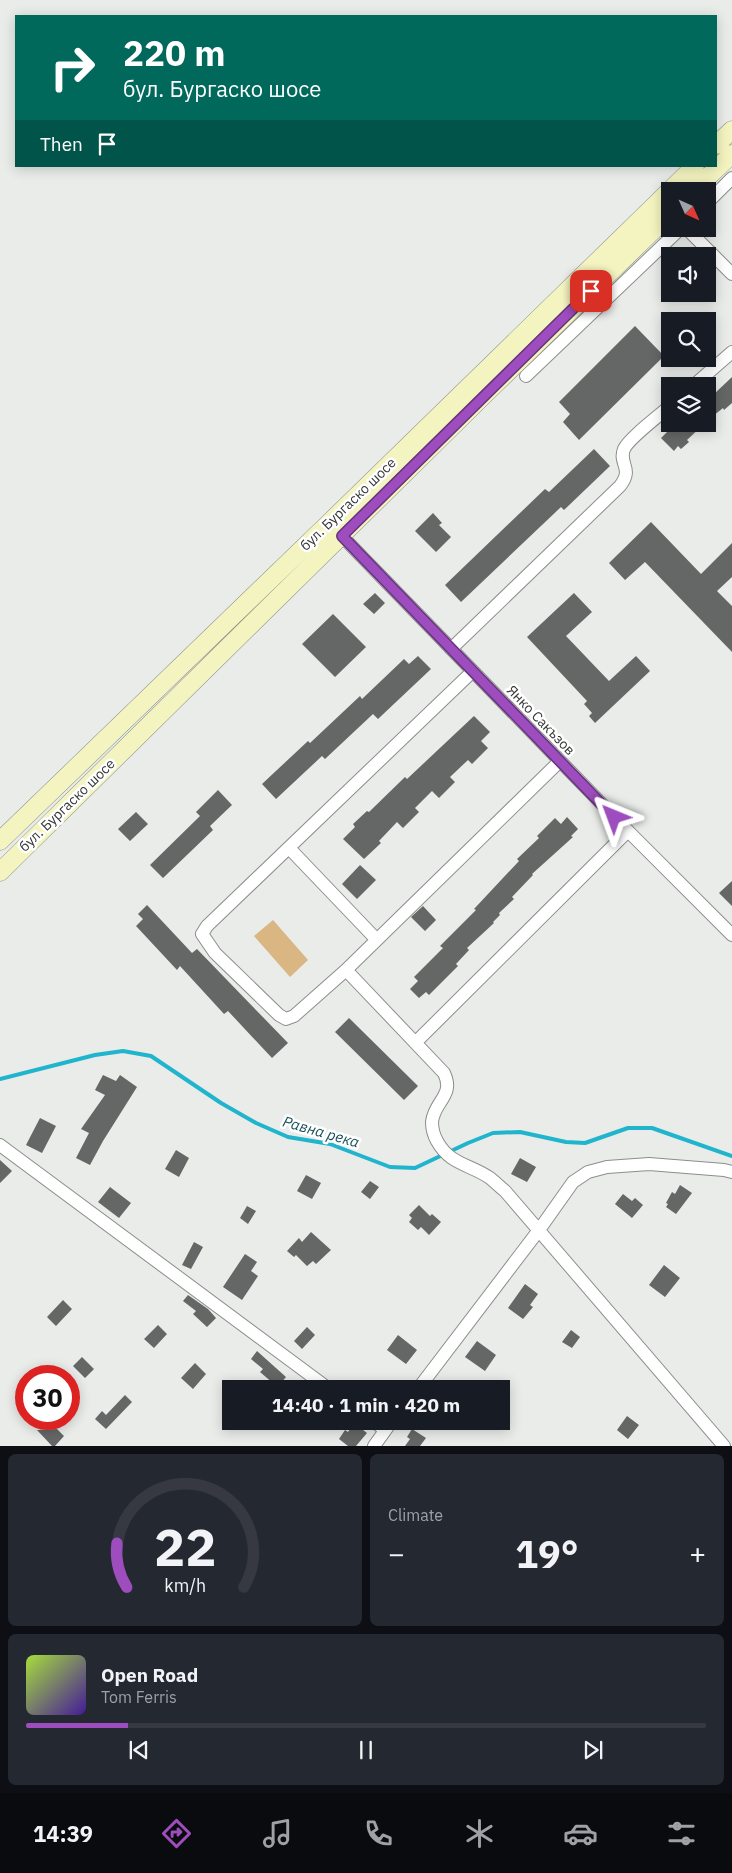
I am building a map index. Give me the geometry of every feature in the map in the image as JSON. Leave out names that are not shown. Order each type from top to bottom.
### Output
[{"type":"main road","points":[[717,144],[732,130]]},
{"type":"main road","points":[[702,182],[732,154]]},
{"type":"main road","name":"бул. Бургаско шосе","points":[[0,841],[694,167]]},
{"type":"main road","name":"бул. Бургаско шосе","points":[[0,872],[661,223]]},
{"type":"street","points":[[716,194],[732,178]]},
{"type":"street","points":[[526,376],[671,238]]},
{"type":"street","points":[[696,238],[732,274]]},
{"type":"street","points":[[703,377],[732,352]]},
{"type":"street","points":[[451,649],[620,486],[626,478],[623,458],[624,449],[631,440],[661,414]]},
{"type":"street","name":"Янко Сакъзов","points":[[329,523],[628,831],[732,935]]},
{"type":"street","points":[[473,671],[207,926],[202,934],[215,952],[278,1015],[286,1019],[294,1016],[346,970],[560,761]]},
{"type":"street","points":[[416,1042],[628,831]]},
{"type":"street","points":[[289,848],[376,939]]},
{"type":"street","points":[[346,970],[444,1073],[448,1082],[447,1092],[433,1114],[432,1130],[440,1147],[452,1159],[489,1177],[504,1191],[724,1446]]},
{"type":"street","points":[[0,1145],[317,1380]]},
{"type":"street","points":[[425,1380],[539,1230],[573,1182],[588,1172],[607,1167],[648,1164],[732,1172]]},
{"type":"street","points":[[374,1446],[386,1430]]},
{"type":"shaded area","points":[[273,920],[308,960],[290,977],[254,936]]},
{"type":"building","points":[[635,326],[661,353],[661,359],[579,440],[563,422],[570,414],[559,402]]},
{"type":"building","points":[[732,377],[732,403],[716,414],[716,392]]},
{"type":"building","points":[[667,432],[696,432],[687,440],[689,442],[681,449],[678,446],[674,451],[661,438]]},
{"type":"building","points":[[594,449],[610,466],[564,510],[561,507],[461,602],[445,585],[545,489],[549,492]]},
{"type":"building","points":[[433,513],[442,523],[439,525],[451,537],[436,552],[415,531]]},
{"type":"building","points":[[651,522],[701,574],[732,543],[732,577],[717,591],[732,606],[732,652],[645,562],[625,580],[609,563]]},
{"type":"building","points":[[375,593],[385,603],[374,614],[363,604]]},
{"type":"building","points":[[574,593],[592,612],[566,636],[609,681],[636,656],[650,671],[595,723],[589,716],[592,713],[584,704],[587,701],[527,637]]},
{"type":"building","points":[[333,614],[366,647],[335,677],[302,644]]},
{"type":"building","points":[[418,656],[431,669],[378,719],[373,714],[325,759],[322,756],[276,799],[262,784],[308,741],[310,743],[360,696],[362,699],[404,659],[409,664]]},
{"type":"building","points":[[474,716],[490,732],[481,741],[488,748],[472,764],[468,760],[450,777],[455,782],[439,798],[432,791],[415,808],[419,812],[403,828],[397,822],[379,841],[381,843],[364,859],[343,839],[355,827],[353,824],[367,811],[369,812],[405,777],[407,779]]},
{"type":"building","points":[[218,790],[232,805],[210,826],[213,830],[163,878],[150,865],[200,816],[196,812]]},
{"type":"building","points":[[136,812],[148,824],[130,841],[118,829]]},
{"type":"building","points":[[567,817],[578,829],[571,836],[573,837],[532,874],[512,897],[514,899],[499,913],[500,915],[494,923],[467,948],[469,950],[456,964],[458,966],[429,995],[426,992],[419,998],[410,989],[418,981],[414,977],[443,948],[440,946],[476,910],[474,909],[519,861],[517,859],[539,838],[537,836],[555,818],[561,824]]},
{"type":"building","points":[[360,865],[376,880],[357,899],[342,884]]},
{"type":"building","points":[[732,881],[732,906],[719,893]]},
{"type":"building","points":[[147,905],[192,953],[197,949],[288,1043],[272,1058],[228,1011],[224,1014],[180,966],[177,970],[136,926],[143,919],[138,914]]},
{"type":"building","points":[[423,906],[436,920],[425,931],[411,917]]},
{"type":"building","points":[[349,1018],[418,1086],[404,1100],[335,1032]]},
{"type":"building","points":[[103,1075],[116,1081],[120,1075],[137,1087],[90,1165],[76,1158],[89,1133],[81,1129],[105,1095],[95,1090]]},
{"type":"building","points":[[40,1118],[56,1126],[42,1153],[26,1145]]},
{"type":"building","points":[[176,1150],[189,1158],[179,1177],[165,1169]]},
{"type":"building","points":[[520,1158],[536,1167],[527,1182],[511,1174]]},
{"type":"building","points":[[0,1160],[12,1171],[0,1183]]},
{"type":"building","points":[[306,1175],[321,1183],[312,1199],[297,1191]]},
{"type":"building","points":[[370,1181],[379,1187],[370,1199],[361,1192]]},
{"type":"building","points":[[680,1185],[692,1193],[676,1214],[666,1207],[668,1204],[666,1203],[672,1192],[675,1194]]},
{"type":"building","points":[[110,1187],[131,1203],[119,1218],[98,1202]]},
{"type":"building","points":[[623,1194],[632,1201],[635,1198],[643,1205],[632,1218],[615,1204]]},
{"type":"building","points":[[419,1205],[430,1216],[432,1214],[441,1222],[429,1235],[421,1227],[418,1230],[409,1222],[412,1218],[409,1215]]},
{"type":"building","points":[[247,1206],[256,1211],[248,1224],[240,1218]]},
{"type":"building","points":[[311,1232],[331,1250],[316,1264],[313,1261],[307,1266],[296,1255],[294,1257],[287,1251],[299,1238],[302,1242]]},
{"type":"building","points":[[194,1242],[203,1247],[191,1269],[182,1265]]},
{"type":"building","points":[[245,1254],[257,1262],[251,1271],[258,1276],[242,1300],[223,1287]]},
{"type":"building","points":[[664,1265],[680,1278],[665,1297],[649,1285]]},
{"type":"building","points":[[525,1284],[538,1294],[530,1305],[533,1307],[523,1319],[508,1308]]},
{"type":"building","points":[[188,1295],[208,1309],[216,1318],[207,1327],[193,1314],[196,1311],[183,1301]]},
{"type":"building","points":[[63,1300],[72,1309],[56,1326],[47,1317]]},
{"type":"building","points":[[158,1325],[167,1334],[154,1348],[144,1339]]},
{"type":"building","points":[[307,1327],[315,1335],[302,1349],[294,1341]]},
{"type":"building","points":[[571,1330],[580,1337],[572,1348],[562,1342]]},
{"type":"building","points":[[398,1335],[417,1350],[406,1364],[387,1350]]},
{"type":"building","points":[[477,1341],[496,1355],[485,1371],[465,1357]]},
{"type":"building","points":[[257,1351],[286,1377],[284,1380],[269,1380],[260,1372],[263,1369],[251,1359]]},
{"type":"building","points":[[82,1357],[94,1369],[85,1378],[80,1373],[80,1365],[74,1365]]},
{"type":"building","points":[[195,1363],[206,1374],[193,1389],[181,1378]]},
{"type":"building","points":[[125,1395],[132,1402],[106,1429],[95,1419],[102,1411],[106,1415]]},
{"type":"building","points":[[627,1416],[639,1425],[628,1439],[617,1430]]},
{"type":"building","points":[[37,1430],[58,1430],[64,1436],[55,1446],[52,1446]]},
{"type":"building","points":[[345,1430],[348,1432],[349,1430],[363,1430],[367,1433],[356,1446],[348,1446],[339,1439]]},
{"type":"building","points":[[411,1430],[414,1430],[426,1438],[420,1446],[405,1446],[410,1439],[407,1437]]},
{"type":"waterway","name":"Равна река","points":[[0,1079],[95,1055],[123,1051],[151,1056],[221,1103],[256,1123],[288,1137],[330,1144],[390,1167],[415,1168],[493,1133],[520,1132],[566,1142],[585,1143],[628,1128],[652,1128],[732,1156]]},
{"type":"route","points":[[591,291],[342,536],[614,817]]}]
